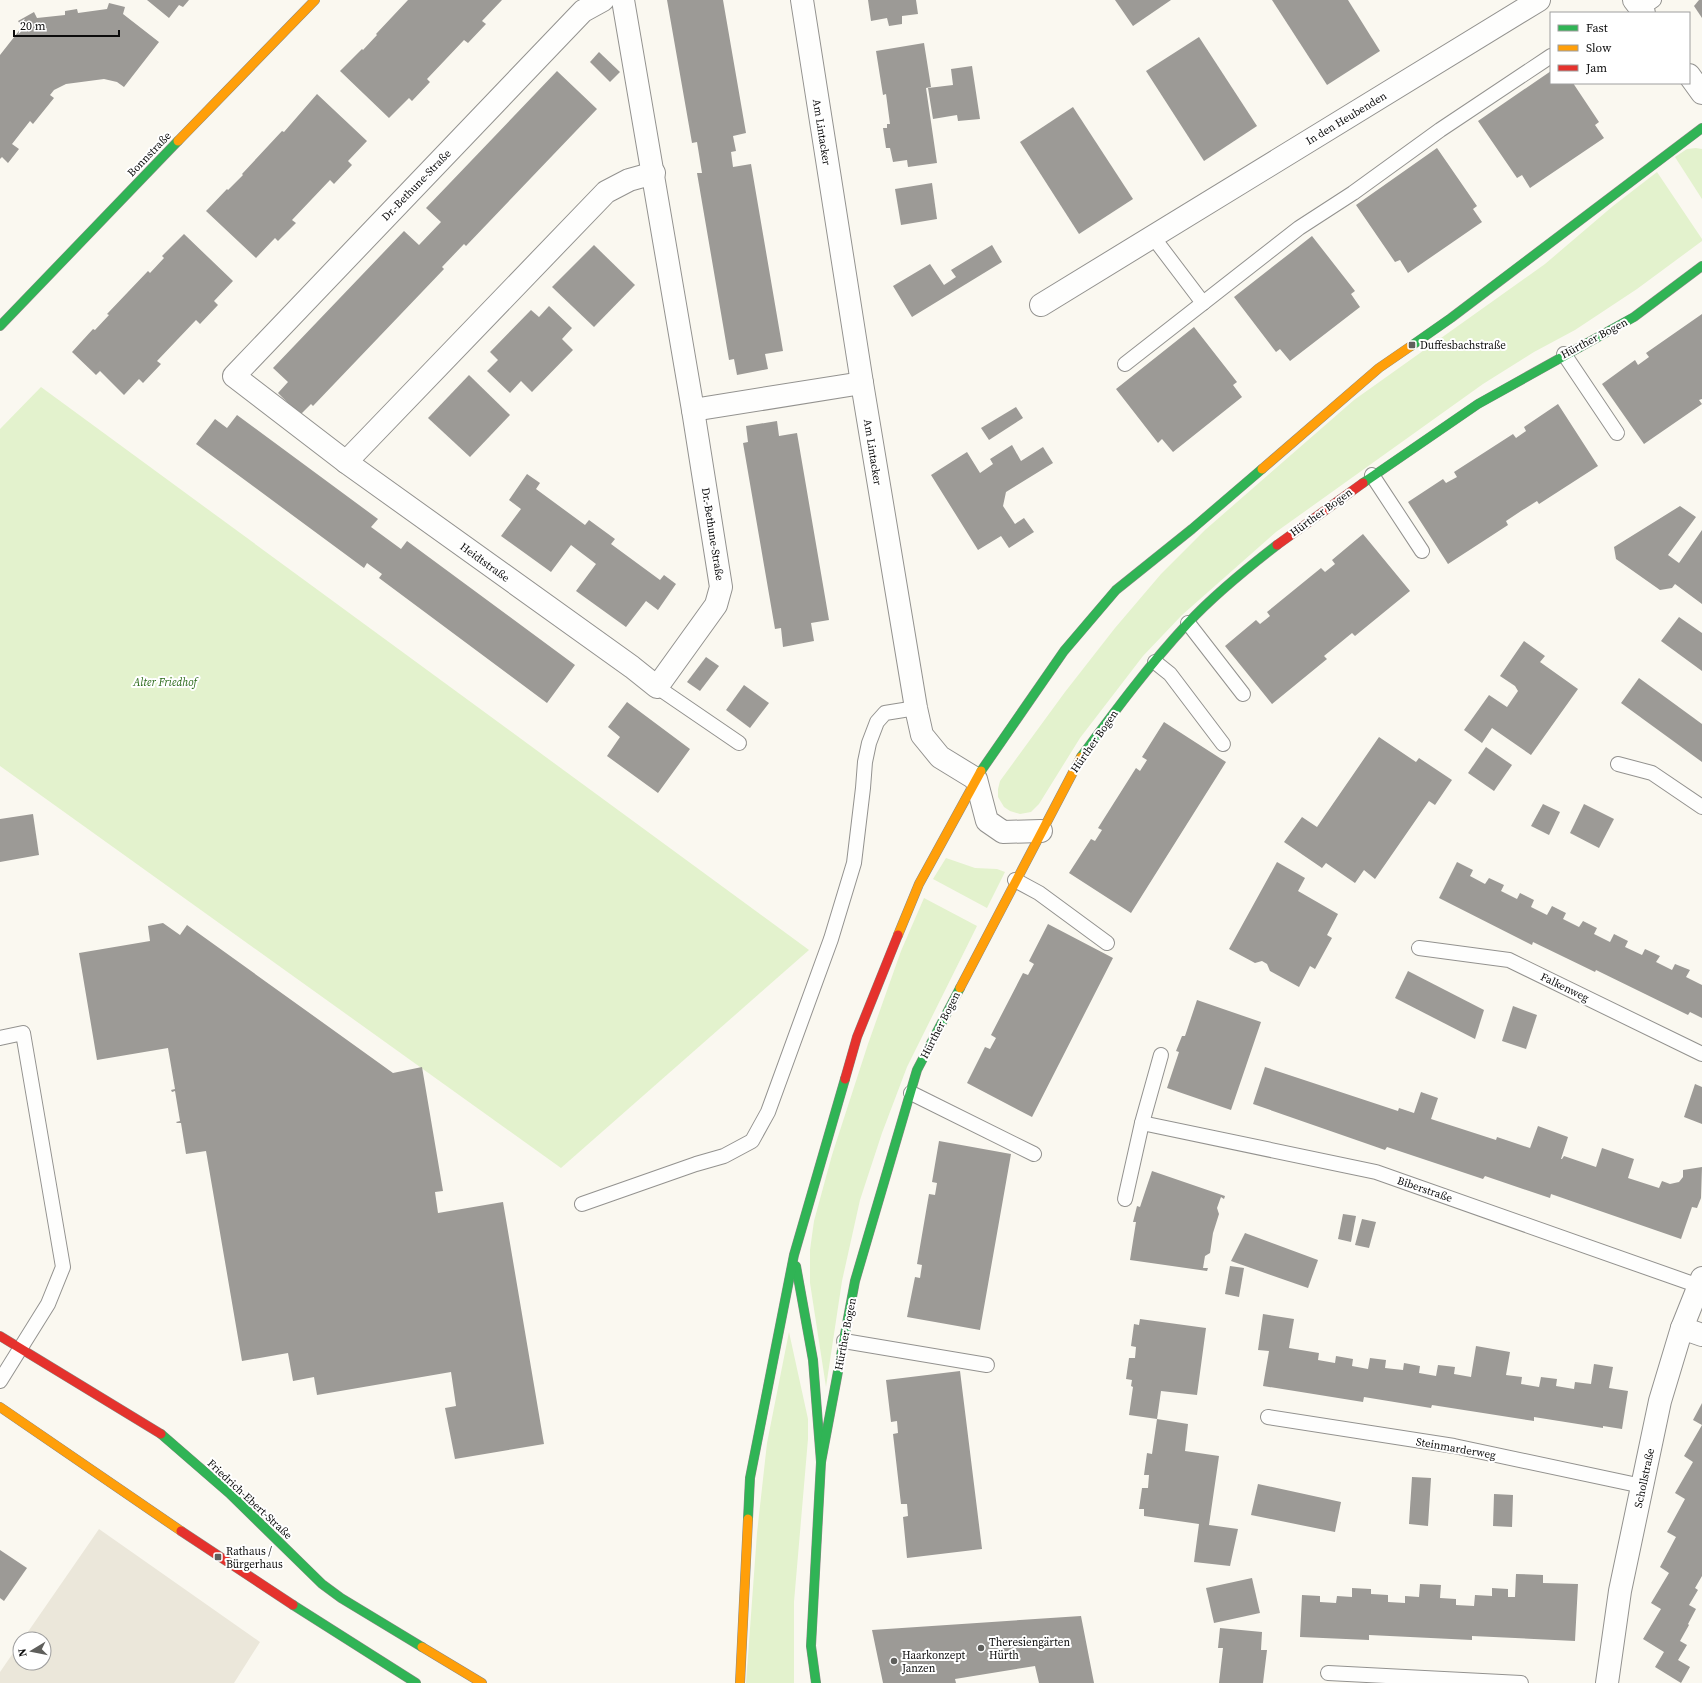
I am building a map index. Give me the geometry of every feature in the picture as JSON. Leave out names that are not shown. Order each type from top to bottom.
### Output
[{"type":"street","name":"Bonnstraße","points":[[0,326],[315,0]]},
{"type":"street","name":"Dr.-Bethune-Straße","points":[[234,376],[583,11],[604,0]]},
{"type":"street","name":"Dr.-Bethune-Straße","points":[[623,0],[654,173],[721,587],[716,605],[657,687]]},
{"type":"street","name":"Am Lintacker","points":[[802,0],[862,383],[916,708],[922,735],[940,757],[976,779]]},
{"type":"street","name":"In den Heubenden","points":[[1041,305],[1539,0]]},
{"type":"street","points":[[1690,76],[1702,93]]},
{"type":"street","name":"Hürther Bogen","points":[[740,1683],[750,1478],[794,1255],[857,1037],[919,884],[976,779],[1064,651],[1116,590],[1192,529],[1379,368],[1451,318],[1702,128]]},
{"type":"street","points":[[346,462],[606,192],[629,180],[654,173]]},
{"type":"street","name":"Hürther Bogen","points":[[821,1462],[855,1281],[917,1070],[1040,831],[1078,762],[1123,700],[1188,623],[1247,568],[1300,527],[1372,475],[1478,404],[1564,354],[1634,317],[1702,266]]},
{"type":"street","name":"Heidtstraße","points":[[234,376],[346,462],[632,667],[657,687]]},
{"type":"street","points":[[693,410],[862,383]]},
{"type":"street","points":[[976,779],[987,821],[1003,832],[1040,831]]},
{"type":"street","name":"Hürther Bogen","points":[[794,1255],[813,1360],[821,1462],[811,1646],[816,1683]]},
{"type":"street","name":"Schollstraße","points":[[1607,1683],[1620,1592],[1660,1401],[1682,1328],[1700,1282]]},
{"type":"street","points":[[1682,1328],[1702,1335]]},
{"type":"street","name":"Friedrich-Ebert-Straße","points":[[0,1336],[159,1433],[229,1493],[322,1584],[341,1598],[482,1683]]},
{"type":"street","points":[[0,1407],[218,1557],[416,1683]]},
{"type":"lane","points":[[1125,364],[1299,228],[1354,193],[1440,130],[1550,57]]},
{"type":"lane","points":[[1153,237],[1203,303]]},
{"type":"lane","points":[[1564,354],[1617,433]]},
{"type":"lane","points":[[1372,475],[1422,551]]},
{"type":"lane","points":[[1188,623],[1243,694]]},
{"type":"lane","points":[[1155,662],[1170,674],[1222,744]]},
{"type":"lane","name":"Heidtstraße","points":[[657,687],[740,743]]},
{"type":"lane","points":[[582,1204],[696,1164],[724,1156],[752,1141],[768,1112],[825,954],[854,863],[865,762],[869,742],[877,722],[885,713],[916,708]]},
{"type":"lane","points":[[1618,764],[1652,773],[1702,807]]},
{"type":"lane","points":[[1015,880],[1039,893],[1107,944]]},
{"type":"lane","name":"Falkenweg","points":[[1419,948],[1509,960],[1702,1054]]},
{"type":"lane","points":[[0,1038],[23,1034],[63,1267],[48,1304],[0,1381]]},
{"type":"lane","points":[[1126,1198],[1142,1123],[1161,1055]]},
{"type":"lane","points":[[911,1093],[1034,1154]]},
{"type":"lane","name":"Biberstraße","points":[[1142,1123],[1376,1172],[1700,1282]]},
{"type":"lane","points":[[844,1341],[987,1365]]},
{"type":"lane","name":"Steinmarderweg","points":[[1268,1417],[1454,1446],[1642,1486]]},
{"type":"lane","points":[[1328,1673],[1521,1683]]},
{"type":"green space","points":[[1687,149],[1702,149],[1702,199],[1675,157]]},
{"type":"green space","points":[[1657,172],[1702,241],[1637,289],[1575,330],[1534,352],[1483,384],[1276,532],[1182,615],[1143,656],[1080,738],[1039,804],[1031,812],[1020,814],[1010,811],[1004,807],[998,797],[1000,781],[1065,692],[1115,628],[1161,574],[1205,530],[1354,400],[1545,264],[1613,206]]},
{"type":"green space","name":"Alter Friedhof","points":[[41,387],[809,950],[561,1168],[0,766],[0,429]]},
{"type":"green space","points":[[946,858],[975,868],[997,869],[1005,872],[987,908],[933,879]]},
{"type":"green space","points":[[924,898],[977,926],[907,1067],[882,1133],[860,1200],[842,1281],[826,1387],[810,1283],[810,1250],[814,1221],[832,1155],[868,1044],[901,951]]},
{"type":"green space","points":[[789,1332],[808,1419],[808,1439],[794,1602],[794,1683],[746,1683],[757,1533],[767,1443]]},
{"type":"shaded area","points":[[99,1529],[260,1642],[234,1683],[0,1683],[0,1672],[12,1655],[12,1671],[52,1671],[52,1631],[29,1631]]},
{"type":"building","points":[[147,0],[189,0],[183,7],[179,5],[169,18]]},
{"type":"building","points":[[408,0],[502,0],[482,21],[486,24],[468,43],[464,40],[427,79],[430,82],[412,101],[409,98],[389,118],[340,71],[362,49],[363,50]]},
{"type":"building","points":[[667,0],[723,0],[746,133],[733,136],[736,151],[731,152],[733,167],[751,164],[783,351],[765,354],[768,369],[737,375],[734,359],[729,360],[697,173],[702,173],[697,142],[692,143]]},
{"type":"building","points":[[868,0],[916,0],[918,14],[902,16],[902,24],[889,26],[887,18],[871,21]]},
{"type":"building","points":[[1115,0],[1171,0],[1133,26]]},
{"type":"building","points":[[1272,0],[1348,0],[1380,51],[1327,85]]},
{"type":"building","points":[[1699,0],[1702,0],[1702,18],[1694,6]]},
{"type":"building","points":[[109,3],[125,7],[123,14],[159,42],[124,87],[117,82],[104,79],[66,84],[54,90],[50,95],[54,98],[33,124],[30,121],[12,144],[19,149],[8,163],[2,157],[0,159],[0,55],[22,27],[18,21],[34,12],[37,18],[65,15],[65,11],[77,9],[78,13],[107,9]]},
{"type":"building","points":[[1199,37],[1257,126],[1204,161],[1146,71]]},
{"type":"building","points":[[924,43],[931,87],[926,88],[937,163],[908,167],[907,160],[893,162],[890,148],[886,148],[883,128],[887,128],[887,124],[890,124],[886,94],[883,95],[876,51]]},
{"type":"building","points":[[599,52],[620,72],[610,82],[590,62]]},
{"type":"building","points":[[972,66],[980,119],[958,121],[957,115],[933,119],[928,88],[953,85],[951,69]]},
{"type":"building","points":[[557,71],[597,109],[466,246],[464,244],[442,267],[444,269],[313,406],[311,404],[300,415],[278,393],[288,382],[273,368],[404,231],[419,245],[441,222],[426,208]]},
{"type":"building","points":[[1550,72],[1550,84],[1574,84],[1599,122],[1595,125],[1604,138],[1530,188],[1522,175],[1517,178],[1478,121]]},
{"type":"building","points":[[317,94],[367,141],[348,161],[352,165],[334,184],[330,180],[292,220],[296,223],[278,241],[275,238],[256,258],[206,211],[243,175],[242,174],[282,131],[284,132]]},
{"type":"building","points":[[1073,107],[1133,199],[1079,234],[1020,142]]},
{"type":"building","points":[[1437,148],[1477,206],[1473,209],[1482,222],[1408,273],[1400,260],[1395,262],[1356,205]]},
{"type":"building","points":[[932,183],[937,219],[901,225],[895,189]]},
{"type":"building","points":[[184,234],[233,281],[214,301],[218,305],[200,324],[196,320],[157,361],[161,364],[143,383],[139,379],[124,395],[100,371],[96,375],[72,352],[93,329],[95,330],[109,315],[107,314],[148,271],[150,273],[164,258],[162,256]]},
{"type":"building","points":[[1312,236],[1355,291],[1351,294],[1360,307],[1290,361],[1280,349],[1276,352],[1234,297]]},
{"type":"building","points":[[594,245],[635,285],[594,327],[552,287]]},
{"type":"building","points":[[992,245],[1002,262],[912,317],[893,286],[930,264],[944,285],[956,277],[951,270]]},
{"type":"building","points":[[549,306],[572,328],[562,339],[573,350],[532,392],[521,381],[510,393],[487,371],[498,360],[490,352],[531,310],[539,317]]},
{"type":"building","points":[[1702,314],[1702,399],[1699,400],[1702,404],[1644,444],[1602,384],[1635,360],[1638,365],[1649,357],[1646,353]]},
{"type":"building","points":[[1194,327],[1237,382],[1233,385],[1242,397],[1173,452],[1162,439],[1158,443],[1116,389]]},
{"type":"building","points":[[469,375],[510,415],[470,457],[428,418]]},
{"type":"building","points":[[1558,404],[1598,466],[1539,504],[1537,501],[1521,511],[1506,521],[1508,525],[1448,564],[1408,502],[1443,479],[1446,483],[1457,477],[1454,472],[1513,434],[1516,438],[1526,431],[1524,427]]},
{"type":"building","points":[[1016,407],[1023,418],[989,440],[981,428]]},
{"type":"building","points":[[237,415],[378,519],[371,527],[401,549],[407,541],[575,665],[547,703],[379,578],[382,574],[367,563],[364,568],[196,444],[215,419],[227,428]]},
{"type":"building","points":[[777,421],[779,436],[797,433],[829,620],[811,623],[814,641],[783,647],[781,628],[775,629],[743,443],[748,442],[746,426]]},
{"type":"building","points":[[1012,445],[1021,461],[1043,447],[1053,463],[1006,492],[1003,506],[1015,524],[1024,518],[1034,532],[1009,548],[1001,536],[978,550],[931,475],[967,452],[980,473],[993,464],[990,459]]},
{"type":"building","points":[[527,474],[540,483],[536,489],[585,525],[589,520],[615,539],[611,544],[660,580],[664,575],[676,584],[658,610],[646,601],[626,627],[576,591],[596,564],[571,545],[551,572],[501,536],[521,509],[509,500]]},
{"type":"building","points":[[1680,506],[1696,517],[1668,555],[1679,563],[1702,530],[1702,604],[1675,584],[1672,588],[1660,590],[1616,559],[1614,547]]},
{"type":"building","points":[[1363,534],[1410,591],[1355,636],[1352,633],[1324,656],[1327,659],[1272,704],[1225,646],[1256,620],[1260,624],[1270,616],[1267,612],[1321,568],[1325,572],[1335,564],[1332,560]]},
{"type":"building","points":[[1679,617],[1702,633],[1702,671],[1661,641]]},
{"type":"building","points":[[1524,641],[1545,656],[1540,662],[1578,689],[1531,755],[1492,728],[1482,743],[1464,730],[1489,695],[1507,707],[1518,691],[1515,686],[1500,676]]},
{"type":"building","points":[[706,657],[719,666],[700,691],[687,682]]},
{"type":"building","points":[[1639,678],[1702,724],[1702,762],[1621,703]]},
{"type":"building","points":[[744,685],[769,703],[750,728],[726,710]]},
{"type":"building","points":[[627,702],[690,749],[658,793],[607,756],[620,737],[608,727]]},
{"type":"building","points":[[1164,722],[1226,762],[1131,913],[1069,873],[1091,839],[1095,841],[1102,830],[1098,828],[1136,768],[1140,771],[1147,760],[1142,757]]},
{"type":"building","points":[[1379,737],[1416,762],[1419,758],[1452,780],[1435,805],[1429,801],[1375,879],[1364,870],[1355,883],[1326,863],[1322,868],[1284,842],[1302,817],[1317,827]]},
{"type":"building","points":[[1486,747],[1512,765],[1494,791],[1468,773]]},
{"type":"building","points":[[1543,804],[1560,812],[1549,835],[1531,826]]},
{"type":"building","points":[[1584,804],[1614,819],[1599,848],[1570,833]]},
{"type":"building","points":[[33,814],[39,855],[0,862],[0,819]]},
{"type":"building","points":[[1277,862],[1305,878],[1298,891],[1338,914],[1327,935],[1332,938],[1315,969],[1310,966],[1299,987],[1270,971],[1267,964],[1262,961],[1255,963],[1229,949]]},
{"type":"building","points":[[1457,862],[1473,870],[1470,876],[1485,884],[1489,878],[1504,885],[1501,891],[1517,899],[1520,893],[1534,900],[1531,907],[1547,915],[1552,906],[1566,913],[1563,919],[1579,927],[1583,921],[1597,928],[1594,934],[1610,942],[1614,934],[1628,941],[1625,947],[1642,955],[1645,949],[1660,956],[1656,962],[1672,970],[1675,964],[1690,970],[1686,977],[1702,985],[1702,1018],[1690,1012],[1688,1015],[1596,970],[1595,972],[1533,942],[1532,945],[1439,898]]},
{"type":"building","points":[[163,923],[180,935],[187,925],[393,1073],[422,1067],[443,1191],[435,1192],[438,1213],[503,1202],[544,1444],[455,1459],[445,1408],[456,1406],[451,1372],[317,1395],[314,1377],[293,1381],[288,1353],[242,1361],[206,1151],[186,1154],[181,1123],[176,1122],[180,1121],[175,1091],[172,1092],[171,1090],[175,1089],[168,1048],[97,1060],[79,953],[150,941],[148,926]]},
{"type":"building","points":[[1048,924],[1113,958],[1032,1117],[967,1083],[985,1047],[990,1049],[996,1038],[991,1035],[1023,973],[1028,975],[1034,964],[1029,961]]},
{"type":"building","points":[[1408,971],[1484,1010],[1475,1039],[1395,998]]},
{"type":"building","points":[[1197,1000],[1261,1022],[1231,1110],[1167,1088],[1179,1052],[1176,1051],[1182,1036],[1185,1036]]},
{"type":"building","points":[[1513,1006],[1537,1015],[1526,1049],[1502,1041]]},
{"type":"building","points":[[1265,1067],[1398,1111],[1399,1108],[1414,1113],[1421,1092],[1438,1098],[1431,1119],[1496,1140],[1497,1137],[1530,1148],[1538,1126],[1568,1137],[1561,1159],[1564,1156],[1596,1167],[1602,1148],[1634,1159],[1628,1178],[1659,1188],[1662,1181],[1670,1184],[1679,1182],[1683,1177],[1683,1170],[1702,1167],[1701,1198],[1697,1208],[1692,1207],[1681,1239],[1551,1194],[1550,1198],[1485,1176],[1483,1179],[1387,1147],[1385,1150],[1253,1104]]},
{"type":"building","points":[[1695,1084],[1702,1087],[1702,1124],[1684,1117]]},
{"type":"building","points":[[939,1141],[1011,1154],[980,1330],[907,1317],[915,1277],[920,1278],[922,1265],[917,1264],[929,1194],[935,1195],[937,1183],[932,1182]]},
{"type":"building","points":[[1152,1171],[1225,1196],[1224,1199],[1221,1197],[1217,1208],[1219,1214],[1213,1233],[1210,1253],[1205,1256],[1203,1268],[1208,1268],[1207,1271],[1130,1260],[1136,1222],[1133,1222],[1137,1206],[1140,1207]]},
{"type":"building","points":[[1343,1214],[1356,1216],[1351,1242],[1338,1239]]},
{"type":"building","points":[[1362,1219],[1376,1222],[1369,1248],[1355,1245]]},
{"type":"building","points":[[1245,1233],[1318,1260],[1308,1288],[1231,1261]]},
{"type":"building","points":[[1230,1266],[1244,1268],[1239,1297],[1225,1294]]},
{"type":"building","points":[[1263,1314],[1294,1319],[1289,1348],[1319,1353],[1318,1360],[1335,1363],[1336,1356],[1353,1359],[1352,1366],[1368,1369],[1370,1358],[1386,1360],[1385,1368],[1403,1370],[1404,1363],[1420,1366],[1419,1373],[1436,1376],[1438,1365],[1455,1367],[1454,1374],[1471,1377],[1476,1346],[1510,1352],[1506,1375],[1522,1377],[1521,1384],[1539,1387],[1541,1377],[1557,1379],[1556,1386],[1574,1389],[1575,1382],[1591,1384],[1594,1364],[1613,1367],[1609,1388],[1628,1391],[1622,1429],[1603,1426],[1603,1428],[1534,1417],[1534,1421],[1432,1405],[1431,1408],[1364,1397],[1363,1402],[1263,1386],[1269,1351],[1258,1350]]},
{"type":"building","points":[[1140,1319],[1206,1328],[1197,1395],[1161,1391],[1157,1419],[1129,1415],[1133,1387],[1131,1386],[1132,1380],[1126,1379],[1129,1358],[1135,1358],[1136,1347],[1131,1346],[1134,1324],[1139,1325]]},
{"type":"building","points":[[960,1371],[982,1549],[907,1558],[903,1517],[908,1516],[907,1504],[901,1504],[893,1434],[898,1433],[897,1421],[891,1422],[886,1380]]},
{"type":"building","points":[[1702,1403],[1702,1425],[1693,1420]]},
{"type":"building","points":[[1157,1419],[1188,1424],[1185,1451],[1219,1456],[1209,1525],[1238,1529],[1230,1566],[1194,1562],[1199,1524],[1144,1516],[1144,1509],[1139,1509],[1142,1488],[1148,1488],[1149,1475],[1144,1475],[1147,1453],[1152,1454]]},
{"type":"building","points":[[1702,1425],[1702,1576],[1695,1588],[1698,1590],[1689,1605],[1696,1609],[1680,1641],[1687,1645],[1678,1660],[1690,1667],[1681,1683],[1655,1667],[1664,1652],[1643,1639],[1661,1609],[1651,1603],[1669,1573],[1660,1567],[1676,1537],[1667,1532],[1685,1499],[1675,1493],[1693,1462],[1684,1456]]},
{"type":"building","points":[[1412,1477],[1431,1478],[1428,1526],[1409,1524]]},
{"type":"building","points":[[1258,1484],[1341,1502],[1335,1532],[1251,1515]]},
{"type":"building","points":[[1494,1494],[1513,1495],[1512,1527],[1493,1526]]},
{"type":"building","points":[[0,1550],[27,1568],[4,1601],[0,1598]]},
{"type":"building","points":[[1516,1574],[1543,1575],[1543,1583],[1578,1584],[1575,1641],[1472,1636],[1472,1640],[1369,1635],[1369,1640],[1300,1637],[1302,1595],[1320,1596],[1320,1602],[1336,1603],[1337,1596],[1352,1597],[1352,1588],[1371,1589],[1371,1594],[1388,1595],[1388,1602],[1405,1603],[1405,1596],[1419,1597],[1420,1584],[1441,1585],[1440,1598],[1456,1599],[1456,1605],[1474,1606],[1475,1595],[1492,1596],[1492,1588],[1508,1589],[1508,1597],[1515,1597]]},
{"type":"building","points":[[1252,1578],[1260,1613],[1214,1623],[1206,1588]]},
{"type":"building","name":"Theresiengärten Hürth","points":[[1081,1616],[1094,1683],[1039,1683],[1035,1666],[955,1679],[956,1683],[883,1683],[872,1630]]},
{"type":"building","points":[[1220,1628],[1262,1632],[1261,1650],[1267,1650],[1263,1683],[1219,1683],[1223,1648],[1218,1648]]},
{"type":"traffic: fast","points":[[1411,346],[1451,318],[1702,128]]},
{"type":"traffic: fast","points":[[0,326],[178,141]]},
{"type":"traffic: fast","points":[[1363,483],[1478,404],[1634,317],[1702,266]]},
{"type":"traffic: fast","points":[[981,771],[1064,651],[1116,590],[1192,529],[1262,469]]},
{"type":"traffic: fast","points":[[1081,757],[1146,672],[1188,623],[1231,582],[1277,545]]},
{"type":"traffic: fast","points":[[821,1462],[855,1281],[917,1070],[960,988]]},
{"type":"traffic: fast","points":[[748,1519],[750,1478],[794,1255],[845,1079]]},
{"type":"traffic: fast","points":[[796,1266],[813,1360],[821,1462],[811,1646],[816,1683]]},
{"type":"traffic: fast","points":[[161,1434],[229,1493],[322,1584],[341,1598],[422,1647]]},
{"type":"traffic: fast","points":[[293,1605],[416,1683]]},
{"type":"traffic: slow","points":[[178,141],[315,0]]},
{"type":"traffic: slow","points":[[1262,469],[1379,368],[1411,346]]},
{"type":"traffic: slow","points":[[960,988],[1081,757]]},
{"type":"traffic: slow","points":[[898,935],[919,884],[981,771]]},
{"type":"traffic: slow","points":[[0,1407],[181,1531]]},
{"type":"traffic: slow","points":[[740,1683],[748,1519]]},
{"type":"traffic: slow","points":[[422,1647],[482,1683]]},
{"type":"traffic: jam","points":[[1277,545],[1363,483]]},
{"type":"traffic: jam","points":[[845,1079],[857,1037],[898,935]]},
{"type":"traffic: jam","points":[[0,1336],[161,1434]]},
{"type":"traffic: jam","points":[[181,1531],[293,1605]]},
{"type":"place","name":"Duffesbachstraße","points":[[1412,345]]},
{"type":"place","name":"Rathaus / Bürgerhaus","points":[[218,1557]]},
{"type":"place","name":"Theresiengärten Hürth","points":[[981,1648]]},
{"type":"place","name":"Haarkonzept Janzen","points":[[894,1661]]}]
